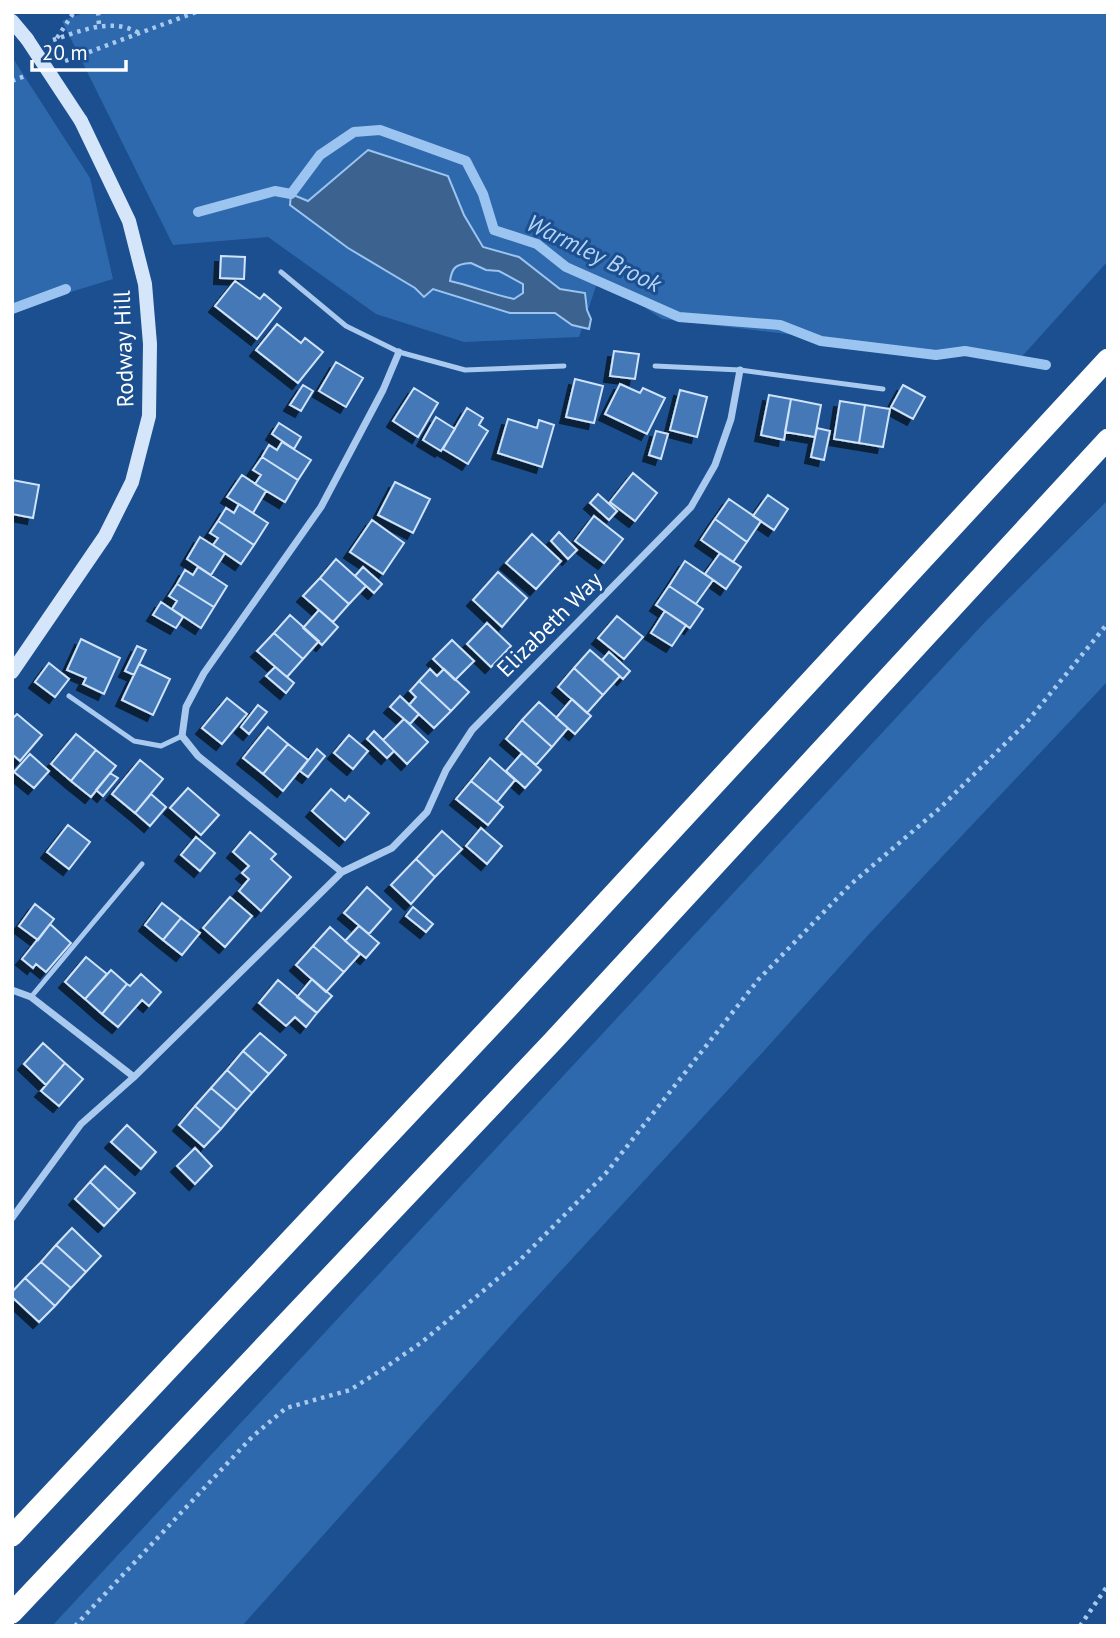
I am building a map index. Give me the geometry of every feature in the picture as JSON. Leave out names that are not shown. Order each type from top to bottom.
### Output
[{"type":"highway","points":[[12,1536],[507,1009],[1108,359]]},
{"type":"highway","points":[[12,1613],[553,1041],[1108,439]]},
{"type":"street","name":"Rodway Hill","points":[[12,22],[27,39],[81,121],[129,221],[145,284],[150,344],[149,416],[132,482],[105,537],[12,672]]},
{"type":"street","points":[[342,872],[198,756],[182,736],[186,707],[205,673],[321,507],[366,424],[399,352]]},
{"type":"street","name":"Elizabeth Way","points":[[12,1218],[81,1124],[134,1077],[342,872],[391,848],[427,812],[446,770],[472,730],[691,507],[716,466],[731,419],[740,370]]},
{"type":"street","points":[[12,990],[30,997],[134,1077]]},
{"type":"lane","points":[[281,272],[346,326],[399,352],[465,370],[564,366]]},
{"type":"lane","points":[[655,366],[740,370],[883,389]]},
{"type":"lane","points":[[69,696],[134,741],[161,746],[182,736]]},
{"type":"lane","points":[[30,997],[142,864]]},
{"type":"path","points":[[56,39],[74,12]]},
{"type":"path","points":[[98,12],[99,25]]},
{"type":"path","points":[[63,62],[196,12]]},
{"type":"path","points":[[45,42],[99,25],[128,26],[139,33]]},
{"type":"path","points":[[12,81],[38,71]]},
{"type":"path","points":[[75,1626],[252,1437],[286,1408],[350,1390],[383,1370],[422,1342],[520,1260],[606,1173],[758,980],[850,885],[940,808],[1027,722],[1108,622]]},
{"type":"path","points":[[1080,1626],[1108,1585]]},
{"type":"shaded area","points":[[86,12],[1108,12],[1108,261],[1017,362],[662,319],[599,277],[579,337],[464,342],[376,314],[268,237],[173,245],[62,21]]},
{"type":"shaded area","points":[[12,57],[90,178],[113,279],[12,310]]},
{"type":"shaded area","points":[[368,150],[448,176],[464,215],[483,247],[519,257],[560,289],[585,293],[591,319],[589,329],[572,325],[555,313],[510,313],[433,289],[424,297],[415,288],[348,248],[290,205],[291,194],[308,201]],"holes":[[[471,263],[486,270],[499,271],[523,284],[523,293],[514,299],[450,281],[454,269],[462,264]]]},
{"type":"shaded area","points":[[1108,500],[1108,681],[871,932],[521,1314],[242,1626],[52,1626],[986,621]]},
{"type":"building","points":[[221,256],[245,257],[244,279],[220,278]]},
{"type":"building","points":[[235,281],[260,299],[264,294],[281,308],[257,339],[215,306]]},
{"type":"building","points":[[277,324],[301,343],[305,338],[323,352],[298,383],[256,350]]},
{"type":"building","points":[[614,351],[639,354],[635,379],[610,376]]},
{"type":"building","points":[[336,362],[363,378],[346,407],[319,391]]},
{"type":"building","points":[[575,379],[603,386],[594,423],[566,417]]},
{"type":"building","points":[[620,384],[640,393],[643,388],[665,398],[647,434],[605,414]]},
{"type":"building","points":[[303,385],[313,391],[301,411],[290,405]]},
{"type":"building","points":[[903,385],[925,397],[913,419],[891,407]]},
{"type":"building","points":[[414,388],[438,403],[418,437],[393,421]]},
{"type":"building","points":[[680,390],[707,397],[697,437],[670,430]]},
{"type":"building","points":[[769,395],[791,399],[784,440],[761,435]]},
{"type":"building","points":[[791,399],[821,405],[815,437],[785,432]]},
{"type":"building","points":[[840,401],[865,405],[859,443],[834,439]]},
{"type":"building","points":[[865,405],[890,409],[883,447],[859,443]]},
{"type":"building","points":[[467,408],[483,418],[479,425],[488,431],[468,464],[443,449]]},
{"type":"building","points":[[436,417],[455,429],[441,451],[423,440]]},
{"type":"building","points":[[508,419],[537,428],[539,420],[554,425],[542,467],[498,453]]},
{"type":"building","points":[[279,423],[301,437],[294,449],[272,434]]},
{"type":"building","points":[[817,428],[830,431],[824,460],[811,457]]},
{"type":"building","points":[[656,431],[668,434],[661,459],[649,455]]},
{"type":"building","points":[[282,442],[311,460],[298,480],[262,457],[269,445],[277,450]]},
{"type":"building","points":[[262,457],[298,480],[285,502],[255,484],[261,475],[253,470]]},
{"type":"building","points":[[633,473],[657,493],[635,521],[610,502]]},
{"type":"building","points":[[242,475],[266,491],[253,513],[227,497]]},
{"type":"building","points":[[12,480],[39,485],[33,518],[12,514]]},
{"type":"building","points":[[395,482],[430,499],[413,533],[378,515]]},
{"type":"building","points":[[598,494],[617,511],[609,520],[590,503]]},
{"type":"building","points":[[768,495],[788,509],[774,530],[753,516]]},
{"type":"building","points":[[729,499],[761,521],[747,542],[715,519]]},
{"type":"building","points":[[239,504],[268,523],[254,545],[218,521],[226,508],[234,513]]},
{"type":"building","points":[[594,516],[623,539],[604,563],[575,541]]},
{"type":"building","points":[[715,519],[747,542],[733,562],[701,540]]},
{"type":"building","points":[[372,520],[404,543],[383,574],[350,552]]},
{"type":"building","points":[[218,521],[254,545],[241,564],[213,545],[218,538],[210,533]]},
{"type":"building","points":[[559,532],[577,550],[568,559],[551,541]]},
{"type":"building","points":[[532,534],[561,561],[536,589],[506,563]]},
{"type":"building","points":[[200,537],[225,553],[211,575],[187,559]]},
{"type":"building","points":[[720,553],[741,567],[726,589],[705,574]]},
{"type":"building","points":[[336,559],[366,586],[349,604],[320,578]]},
{"type":"building","points":[[685,561],[713,580],[696,604],[669,586]]},
{"type":"building","points":[[198,567],[227,586],[214,607],[177,584],[185,570],[193,575]]},
{"type":"building","points":[[363,567],[382,584],[374,593],[355,576]]},
{"type":"building","points":[[498,572],[527,598],[502,627],[473,600]]},
{"type":"building","points":[[320,578],[349,604],[333,622],[303,596]]},
{"type":"building","points":[[177,584],[214,607],[201,628],[172,609],[177,601],[169,596]]},
{"type":"building","points":[[669,586],[703,609],[690,628],[656,605]]},
{"type":"building","points":[[161,602],[183,617],[176,628],[153,615]]},
{"type":"building","points":[[319,610],[338,627],[322,645],[303,628]]},
{"type":"building","points":[[665,611],[686,625],[672,646],[651,633]]},
{"type":"building","points":[[290,615],[319,641],[303,659],[274,633]]},
{"type":"building","points":[[617,616],[643,637],[624,659],[598,638]]},
{"type":"building","points":[[487,623],[511,646],[491,667],[467,644]]},
{"type":"building","points":[[274,633],[303,659],[287,677],[257,651]]},
{"type":"building","points":[[81,639],[120,658],[104,694],[83,684],[86,678],[67,670]]},
{"type":"building","points":[[452,640],[474,661],[455,680],[433,659]]},
{"type":"building","points":[[137,646],[146,650],[134,675],[125,671]]},
{"type":"building","points":[[590,650],[620,676],[603,695],[574,668]]},
{"type":"building","points":[[609,652],[630,671],[623,679],[602,660]]},
{"type":"building","points":[[49,663],[69,679],[55,697],[35,682]]},
{"type":"building","points":[[139,664],[170,679],[153,715],[122,700]]},
{"type":"building","points":[[275,667],[294,683],[286,693],[266,676]]},
{"type":"building","points":[[574,668],[603,695],[587,713],[558,687]]},
{"type":"building","points":[[430,669],[437,676],[444,669],[469,692],[451,711],[419,681]]},
{"type":"building","points":[[419,681],[451,711],[434,728],[409,705],[416,697],[410,691]]},
{"type":"building","points":[[400,696],[419,714],[410,724],[390,707]]},
{"type":"building","points":[[227,698],[247,714],[222,744],[202,728]]},
{"type":"building","points":[[572,699],[591,716],[575,734],[556,718]]},
{"type":"building","points":[[539,702],[568,728],[552,747],[522,720]]},
{"type":"building","points":[[258,705],[267,712],[249,734],[241,727]]},
{"type":"building","points":[[17,714],[42,735],[20,761],[12,754],[12,719]]},
{"type":"building","points":[[404,719],[428,742],[407,764],[383,740]]},
{"type":"building","points":[[522,720],[552,747],[536,765],[506,739]]},
{"type":"building","points":[[268,727],[288,744],[263,774],[243,758]]},
{"type":"building","points":[[374,731],[394,751],[387,758],[367,739]]},
{"type":"building","points":[[76,734],[96,750],[71,781],[51,764]]},
{"type":"building","points":[[349,735],[368,751],[353,769],[334,753]]},
{"type":"building","points":[[288,744],[308,760],[283,791],[263,774]]},
{"type":"building","points":[[317,749],[325,756],[308,777],[300,771]]},
{"type":"building","points":[[96,750],[116,766],[91,797],[71,781]]},
{"type":"building","points":[[522,753],[541,770],[525,788],[506,771]]},
{"type":"building","points":[[30,754],[49,771],[34,788],[14,772]]},
{"type":"building","points":[[490,758],[515,780],[497,802],[471,781]]},
{"type":"building","points":[[140,760],[163,779],[135,813],[112,794]]},
{"type":"building","points":[[110,773],[118,778],[103,796],[96,790]]},
{"type":"building","points":[[471,781],[503,807],[488,825],[456,799]]},
{"type":"building","points":[[188,788],[219,815],[201,835],[170,808]]},
{"type":"building","points":[[331,789],[345,801],[349,796],[369,813],[345,840],[312,811]]},
{"type":"building","points":[[151,794],[166,807],[150,826],[135,813]]},
{"type":"building","points":[[68,825],[90,842],[69,869],[47,852]]},
{"type":"building","points":[[481,828],[502,846],[487,864],[466,846]]},
{"type":"building","points":[[442,831],[462,849],[435,877],[416,859]]},
{"type":"building","points":[[250,832],[276,854],[271,859],[291,877],[261,911],[239,891],[249,879],[242,873],[249,866],[233,852]]},
{"type":"building","points":[[196,837],[215,853],[200,871],[181,855]]},
{"type":"building","points":[[416,859],[435,877],[411,904],[391,885]]},
{"type":"building","points":[[367,887],[391,909],[369,934],[344,913]]},
{"type":"building","points":[[230,897],[252,916],[225,947],[203,928]]},
{"type":"building","points":[[162,903],[181,918],[163,940],[145,925]]},
{"type":"building","points":[[35,904],[54,919],[38,940],[19,926]]},
{"type":"building","points":[[413,907],[433,924],[426,932],[406,916]]},
{"type":"building","points":[[181,918],[200,933],[182,955],[163,940]]},
{"type":"building","points":[[50,924],[71,943],[46,972],[36,964],[33,968],[22,959]]},
{"type":"building","points":[[359,926],[379,943],[366,958],[345,941]]},
{"type":"building","points":[[330,927],[360,954],[344,972],[313,946]]},
{"type":"building","points":[[313,946],[344,972],[326,992],[296,965]]},
{"type":"building","points":[[86,957],[107,974],[85,999],[65,982]]},
{"type":"building","points":[[111,970],[127,984],[102,1014],[85,999]]},
{"type":"building","points":[[141,974],[161,992],[149,1006],[142,1000],[118,1027],[102,1014],[127,984],[130,986]]},
{"type":"building","points":[[312,979],[332,996],[317,1013],[297,997]]},
{"type":"building","points":[[278,980],[317,1013],[306,1027],[295,1017],[286,1026],[259,1003]]},
{"type":"building","points":[[260,1033],[286,1055],[269,1074],[243,1051]]},
{"type":"building","points":[[43,1043],[65,1063],[46,1085],[24,1064]]},
{"type":"building","points":[[243,1051],[269,1074],[252,1093],[227,1070]]},
{"type":"building","points":[[65,1063],[83,1079],[59,1106],[41,1091]]},
{"type":"building","points":[[227,1070],[252,1093],[237,1110],[211,1088]]},
{"type":"building","points":[[211,1088],[237,1110],[221,1129],[195,1106]]},
{"type":"building","points":[[195,1106],[221,1129],[204,1147],[179,1125]]},
{"type":"building","points":[[127,1125],[156,1152],[141,1169],[111,1142]]},
{"type":"building","points":[[195,1148],[212,1166],[195,1184],[177,1166]]},
{"type":"building","points":[[105,1166],[135,1193],[119,1210],[90,1182]]},
{"type":"building","points":[[90,1182],[119,1210],[104,1226],[75,1199]]},
{"type":"building","points":[[72,1228],[101,1256],[86,1272],[56,1245]]},
{"type":"building","points":[[56,1245],[86,1272],[71,1288],[41,1262]]},
{"type":"building","points":[[41,1262],[71,1288],[55,1306],[25,1278]]},
{"type":"building","points":[[25,1278],[55,1306],[39,1322],[12,1297],[12,1292]]},
{"type":"waterway","name":"Warmley Brook","points":[[198,212],[275,191],[291,194],[320,155],[354,132],[380,130],[466,161],[483,194],[494,230],[537,244],[566,267],[679,317],[780,325],[821,341],[936,355],[965,351],[1046,365]]},
{"type":"waterway","name":"Warmley Brook","points":[[12,309],[66,289]]}]
